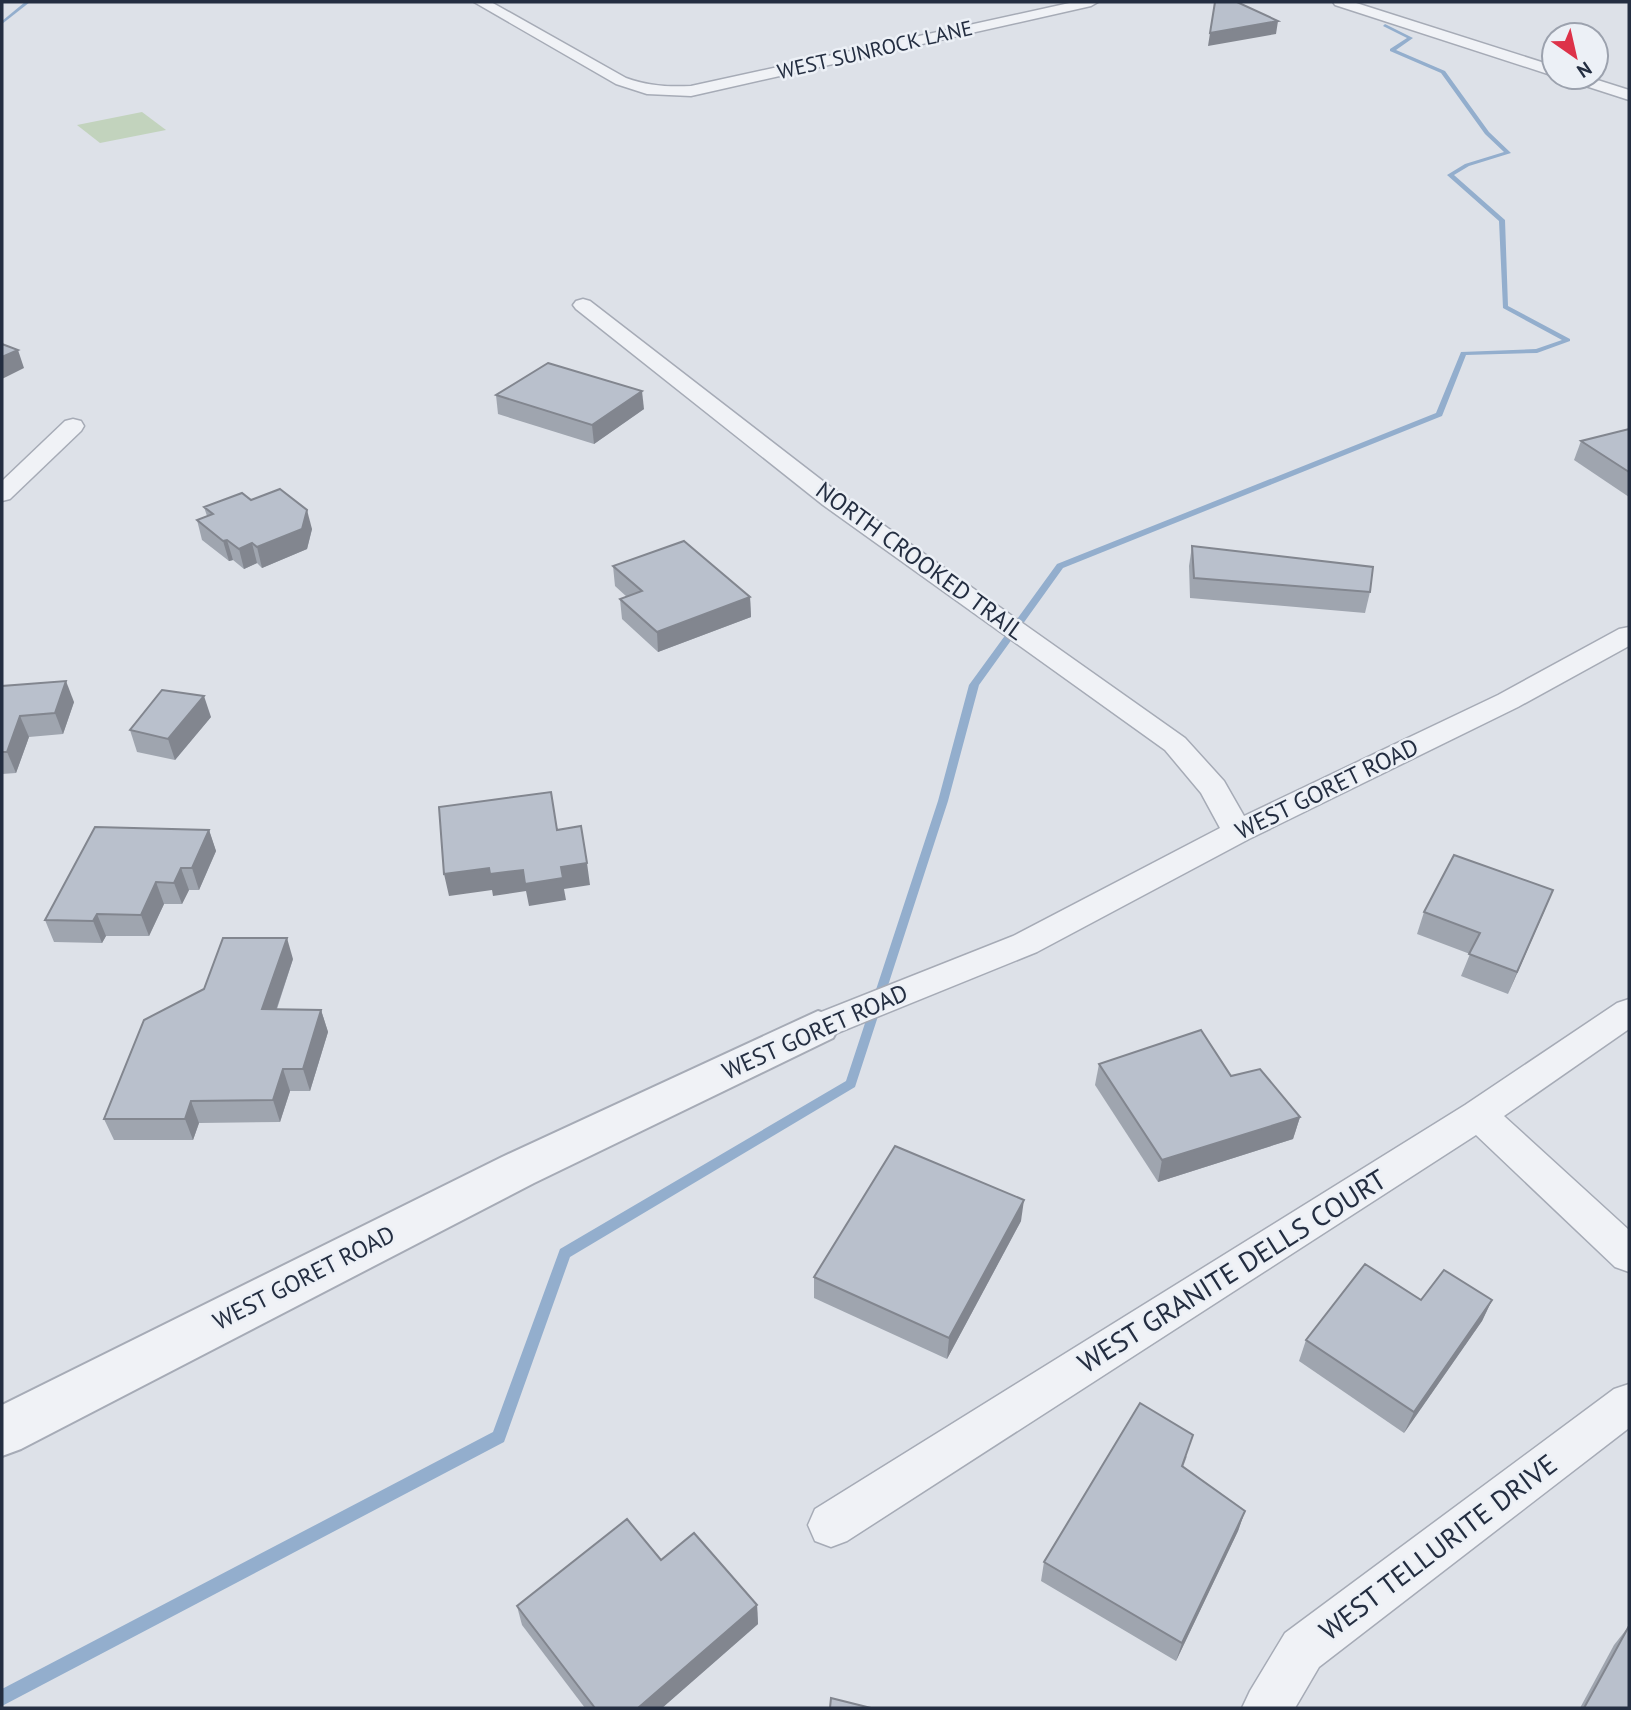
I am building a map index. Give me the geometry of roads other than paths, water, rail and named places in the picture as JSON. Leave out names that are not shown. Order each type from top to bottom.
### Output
[{"type":"street","name":"WEST SUNROCK LANE","points":[[481,2],[621,81],[658,93],[716,86],[1091,2]]},
{"type":"street","points":[[1340,2],[1540,66]]},
{"type":"street","points":[[1610,90],[1629,96]]},
{"type":"street","name":"NORTH CROOKED TRAIL","points":[[583,305],[832,500],[1175,744],[1213,788],[1238,832]]},
{"type":"street","points":[[2,495],[73,426]]},
{"type":"street","name":"WEST GORET ROAD","points":[[2,1432],[506,1175],[818,1027],[1026,944],[1238,832],[1507,701],[1629,635]]},
{"type":"street","name":"WEST GRANITE DELLS COURT","points":[[831,1525],[1478,1115],[1629,1012]]},
{"type":"street","points":[[1478,1115],[1629,1255]]},
{"type":"street","name":"WEST TELLURITE DRIVE","points":[[1267,1708],[1302,1650],[1629,1402]]},
{"type":"waterway","points":[[2,23],[28,2]]},
{"type":"waterway","points":[[2,1698],[499,1437],[565,1253],[851,1084],[943,801],[974,685],[1060,566],[1439,414],[1463,353],[1537,351],[1568,340],[1505,307],[1502,220],[1450,175],[1467,165],[1508,153],[1487,133],[1443,72],[1392,50],[1411,38],[1385,25]]}]
